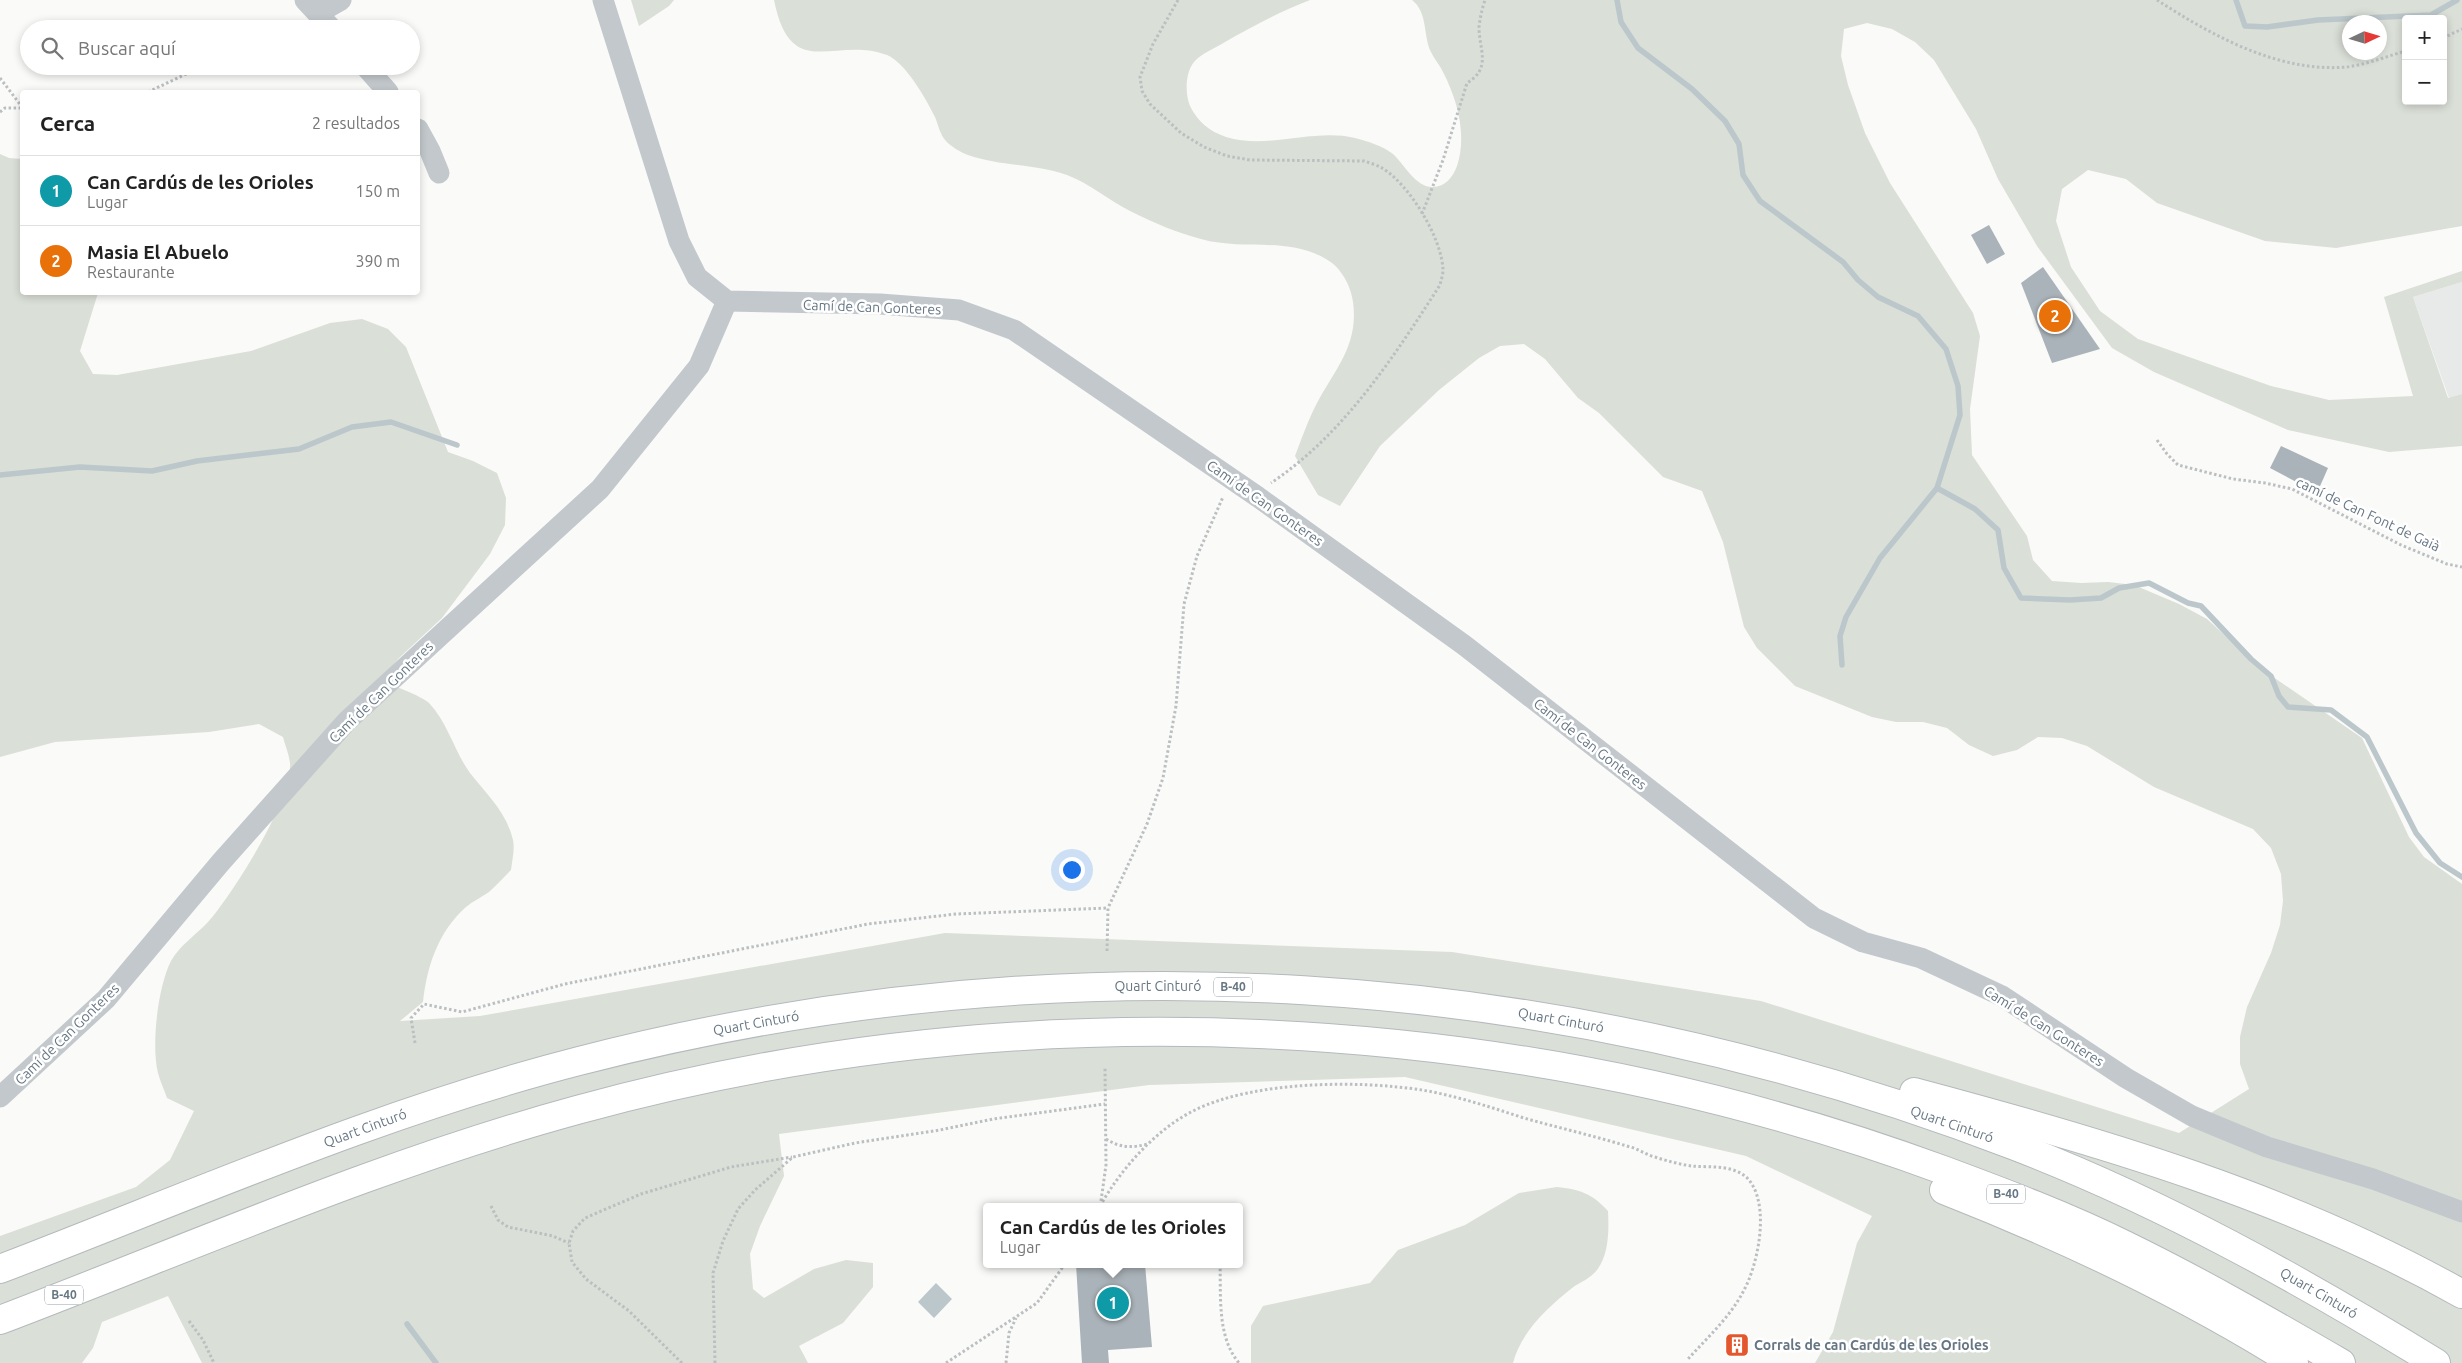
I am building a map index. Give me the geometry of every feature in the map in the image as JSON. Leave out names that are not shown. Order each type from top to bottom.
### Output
[{"type":"highway","name":"Quart Cinturó","points":[[0,1269],[406,1113],[496,1083],[679,1037],[841,1008],[924,998],[1010,990],[1112,986],[1209,986],[1335,991],[1422,999],[1532,1014],[1727,1054],[1813,1077],[2010,1144],[2101,1182],[2187,1222],[2282,1271],[2436,1363]]},
{"type":"highway","name":"B-40","points":[[0,1320],[354,1181],[488,1135],[582,1108],[675,1085],[769,1066],[966,1041],[1082,1034],[1246,1034],[1343,1039],[1451,1050],[1588,1072],[1736,1105],[1800,1123],[1905,1156],[2005,1193],[2122,1243],[2248,1309],[2341,1363]]},
{"type":"highway","points":[[1813,1077],[1901,1089],[1987,1112],[2152,1161],[2292,1212],[2414,1267],[2462,1294]]},
{"type":"highway","points":[[1800,1123],[1890,1169],[1994,1210],[2145,1278],[2259,1341],[2294,1363]]},
{"type":"street","points":[[318,14],[341,0]]},
{"type":"street","points":[[603,0],[679,241],[697,277],[727,302]]},
{"type":"street","points":[[373,75],[386,90]]},
{"type":"street","points":[[420,133],[440,174]]},
{"type":"street","name":"Camí de Can Gonteres","points":[[0,1097],[106,999],[221,862],[347,721],[600,489],[699,366],[727,302],[880,304],[959,310],[1014,330],[1258,497],[1464,645],[1814,918],[1863,942],[1922,958],[2002,996],[2126,1078],[2192,1116],[2266,1147],[2373,1179],[2462,1212]]},
{"type":"path","points":[[1178,0],[1153,44],[1140,77],[1142,91],[1150,104],[1162,116],[1181,133],[1204,147],[1227,156],[1250,160],[1364,161],[1382,167],[1402,184],[1422,214],[1441,255],[1443,271],[1440,285],[1392,359],[1329,437],[1263,489],[1258,497]]},
{"type":"path","points":[[1422,214],[1443,160],[1467,83],[1476,78],[1484,62],[1479,28],[1485,0]]},
{"type":"path","points":[[2157,0],[2182,18],[2216,34],[2284,61],[2306,65],[2347,67],[2402,52]]},
{"type":"path","points":[[2447,36],[2462,29]]},
{"type":"path","points":[[152,90],[184,75]]},
{"type":"path","points":[[0,78],[20,104]]},
{"type":"path","points":[[0,112],[5,108],[20,107]]},
{"type":"path","name":"camí de Can Font de Gaià","points":[[2157,440],[2178,465],[2233,479],[2265,483],[2292,490],[2401,545],[2447,564],[2462,566]]},
{"type":"path","points":[[1107,951],[1108,908],[1147,824],[1163,778],[1176,706],[1184,604],[1197,556],[1232,479]]},
{"type":"path","points":[[415,1043],[411,1018],[424,1004],[462,1012],[565,984],[868,924],[956,914],[1108,908]]},
{"type":"path","points":[[1100,1203],[1106,1165],[1105,1067]]},
{"type":"path","points":[[1102,1203],[1118,1176],[1149,1144],[1195,1110],[1221,1100],[1288,1087],[1370,1085],[1421,1090],[1450,1096],[1632,1147],[1670,1161],[1742,1172],[1752,1183],[1760,1201],[1761,1223],[1756,1256],[1744,1291],[1711,1334],[1688,1359]]},
{"type":"path","points":[[682,1363],[629,1311],[586,1279],[572,1262],[569,1244],[573,1231],[585,1218],[641,1194],[731,1167],[992,1119],[1105,1104]]},
{"type":"path","points":[[1106,1139],[1125,1147],[1136,1148],[1149,1144]]},
{"type":"path","points":[[715,1363],[713,1273],[723,1241],[738,1209],[755,1190],[793,1157]]},
{"type":"path","points":[[492,1206],[498,1220],[508,1227],[553,1236],[569,1244]]},
{"type":"path","points":[[946,1363],[1037,1303],[1062,1268]]},
{"type":"path","points":[[1220,1268],[1223,1331],[1230,1352],[1239,1363]]},
{"type":"path","points":[[1006,1363],[1009,1333],[1016,1318]]},
{"type":"path","points":[[189,1321],[203,1340],[214,1363]]},
{"type":"shaded area","points":[[631,0],[674,0],[669,6],[639,26]]},
{"type":"shaded area","points":[[774,0],[1310,0],[1256,25],[1197,59],[1189,72],[1187,84],[1188,101],[1193,112],[1200,121],[1214,132],[1226,137],[1242,140],[1258,141],[1323,135],[1355,138],[1365,141],[1380,146],[1393,154],[1421,184],[1437,187],[1451,177],[1457,166],[1460,155],[1461,131],[1453,95],[1442,69],[1432,55],[1421,11],[1412,0],[2462,0],[2462,226],[2336,248],[2265,241],[2157,203],[2126,179],[2088,170],[2062,189],[2056,221],[2071,267],[2100,311],[2138,339],[2271,386],[2329,400],[2413,396],[2384,297],[2462,271],[2462,282],[2413,297],[2448,398],[2462,394],[2462,446],[2389,452],[2288,430],[2154,372],[2112,348],[2037,246],[1998,179],[1976,129],[1934,60],[1915,42],[1892,29],[1867,23],[1844,29],[1841,56],[1848,85],[1865,133],[1890,183],[1973,313],[1980,336],[1970,409],[1972,455],[2027,536],[2033,560],[2052,581],[2108,582],[2134,585],[2179,604],[2207,619],[2263,670],[2362,738],[2409,837],[2424,857],[2462,884],[2462,1363],[1815,1363],[1833,1332],[1857,1243],[1872,1216],[1746,1156],[1405,1077],[1149,1085],[779,1134],[784,1176],[760,1226],[750,1254],[753,1289],[764,1298],[814,1269],[846,1260],[873,1263],[873,1287],[843,1323],[799,1346],[808,1363],[202,1363],[168,1296],[102,1322],[93,1348],[82,1363],[0,1363],[0,1236],[136,1187],[170,1160],[194,1111],[167,1098],[158,1073],[155,1047],[162,985],[175,955],[219,909],[259,846],[282,799],[288,779],[290,763],[283,737],[259,724],[209,732],[55,742],[0,757],[0,154],[9,158],[20,159],[20,295],[97,295],[80,351],[93,374],[117,375],[251,351],[330,323],[362,319],[388,329],[406,347],[448,452],[473,461],[497,473],[506,498],[505,525],[490,554],[442,618],[399,658],[380,680],[419,697],[429,703],[436,711],[464,764],[506,820],[514,844],[511,870],[489,892],[466,907],[448,927],[436,950],[427,975],[423,1002],[400,1021],[480,1016],[945,933],[1452,952],[1761,1001],[2179,1133],[2249,1089],[2240,1064],[2240,1037],[2247,1007],[2271,953],[2280,925],[2283,901],[2281,874],[2271,848],[2253,829],[2154,787],[2087,746],[2062,738],[2038,737],[2017,750],[1993,756],[1969,745],[1947,728],[1923,722],[1896,722],[1872,717],[1795,686],[1757,648],[1744,627],[1723,542],[1702,491],[1663,477],[1599,413],[1578,398],[1545,359],[1524,344],[1500,346],[1479,358],[1439,390],[1380,446],[1340,506],[1318,495],[1295,456],[1314,409],[1344,356],[1349,344],[1354,317],[1352,296],[1348,283],[1331,262],[1311,252],[1296,248],[1233,244],[1192,237],[1132,212],[1067,175],[1055,171],[980,159],[965,154],[944,139],[935,117],[921,92],[908,73],[894,59],[868,50],[817,52],[803,49],[791,41],[782,26]]},
{"type":"shaded area","points":[[2462,282],[2462,394],[2449,398],[2413,297]]},
{"type":"shaded area","points":[[1557,1187],[1585,1193],[1597,1200],[1608,1211],[1608,1234],[1604,1257],[1594,1273],[1572,1288],[1536,1321],[1522,1341],[1513,1363],[1251,1363],[1251,1326],[1263,1306],[1370,1283],[1398,1250],[1465,1225],[1519,1193]]},
{"type":"shaded area","points":[[936,1283],[952,1299],[934,1318],[918,1302]]},
{"type":"building","points":[[1989,225],[2005,254],[1987,264],[1971,235]]},
{"type":"building","points":[[2043,267],[2100,349],[2052,363],[2021,283]]},
{"type":"building","points":[[2281,446],[2328,468],[2317,493],[2270,468]]},
{"type":"building","points":[[1076,1268],[1145,1268],[1152,1347],[1108,1350],[1109,1363],[1082,1363]]},
{"type":"waterway","points":[[1617,0],[1621,22],[1638,48],[1692,89],[1725,121],[1739,144],[1743,175],[1760,201],[1843,262],[1858,280],[1878,297],[1918,316],[1946,349],[1958,386],[1960,415],[1937,488],[1975,509],[1998,530],[2004,568],[2021,598],[2070,600],[2101,598],[2119,588],[2149,583],[2188,603],[2201,606],[2251,659],[2271,676],[2279,696],[2288,707],[2331,710],[2367,737],[2416,833],[2440,863],[2462,877]]},
{"type":"waterway","points":[[2236,0],[2245,26],[2267,27],[2318,20],[2431,15],[2457,0]]},
{"type":"waterway","points":[[0,475],[80,467],[152,471],[197,461],[299,449],[352,427],[391,422],[457,445]]},
{"type":"waterway","points":[[1842,665],[1840,636],[1846,617],[1880,558],[1937,488]]},
{"type":"waterway","points":[[407,1324],[436,1363]]},
{"type":"place","name":"Masia El Abuelo","points":[[2055,316]]},
{"type":"place","name":"Can Cardús de les Orioles","points":[[1113,1303]]},
{"type":"place","name":"Corrals de can Cardús de les Orioles","points":[[1737,1345]]}]
